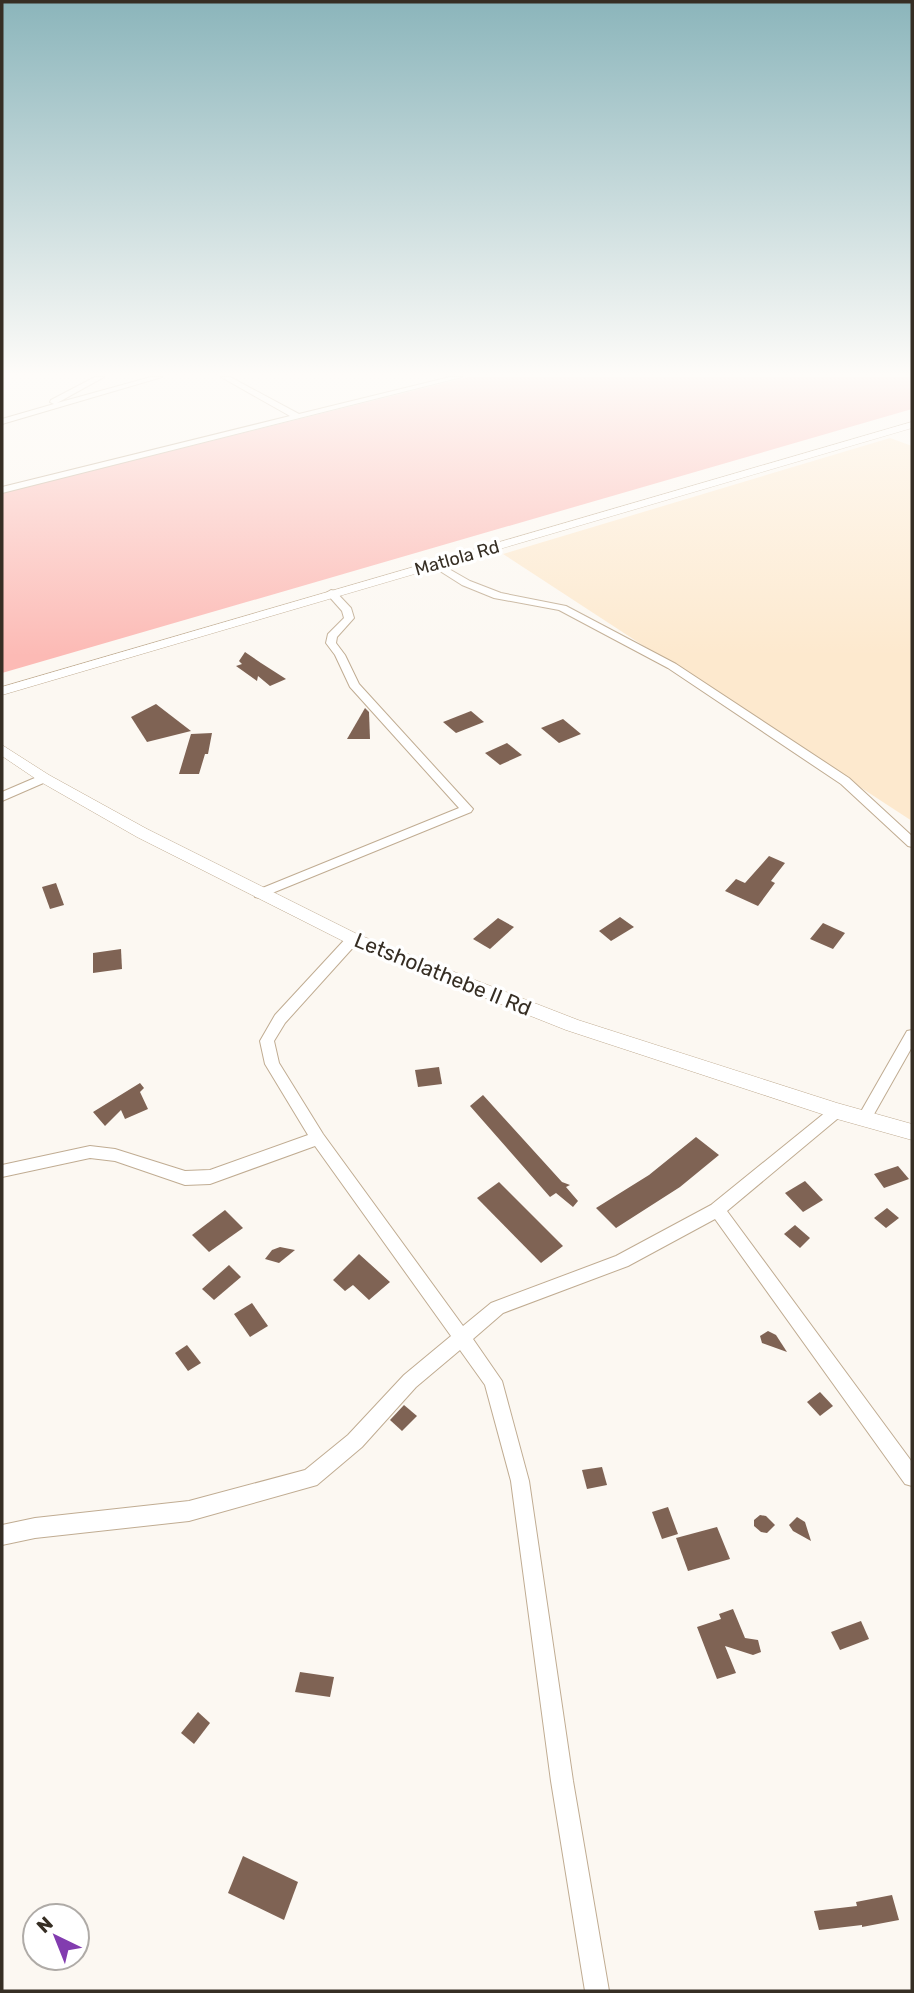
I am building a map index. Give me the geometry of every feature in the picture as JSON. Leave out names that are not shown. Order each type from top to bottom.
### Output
[{"type":"street","points":[[2,490],[84,470]]},
{"type":"street","name":"Matlola Rd","points":[[2,691],[758,470]]},
{"type":"street","points":[[435,564],[466,583],[498,596],[562,608],[672,666],[845,780],[912,843]]},
{"type":"street","points":[[260,894],[467,809],[354,685],[340,655],[331,643],[332,636],[349,618],[347,610],[331,593]]},
{"type":"street","name":"Letsholathebe II Rd","points":[[2,749],[44,778],[260,894],[353,939],[572,1025],[837,1111],[912,1132]]},
{"type":"street","points":[[2,797],[44,778]]},
{"type":"street","points":[[353,939],[280,1019],[267,1041],[272,1064],[318,1138],[493,1381],[520,1481],[562,1781],[597,1991]]},
{"type":"street","points":[[864,1119],[912,1035]]},
{"type":"street","points":[[2,1535],[35,1528],[188,1511],[310,1478],[355,1441],[410,1381],[460,1336],[497,1308],[622,1261],[717,1210],[837,1111]]},
{"type":"street","points":[[2,1171],[90,1152],[115,1155],[185,1178],[210,1177],[318,1138]]},
{"type":"street","points":[[717,1210],[912,1476]]},
{"type":"shaded area","points":[[94,470],[702,470],[2,673],[2,493]]},
{"type":"shaded area","points":[[783,470],[912,470],[912,821],[503,554]]},
{"type":"building","points":[[245,652],[286,679],[270,686],[258,676],[257,681],[236,666],[242,664],[239,661]]},
{"type":"building","points":[[156,704],[191,731],[147,742],[131,717]]},
{"type":"building","points":[[365,708],[369,712],[370,739],[347,739]]},
{"type":"building","points":[[471,711],[484,722],[456,733],[443,722]]},
{"type":"building","points":[[563,719],[581,734],[559,743],[541,728]]},
{"type":"building","points":[[212,733],[208,754],[205,754],[199,774],[179,774],[191,734]]},
{"type":"building","points":[[507,743],[522,755],[500,765],[485,753]]},
{"type":"building","points":[[769,856],[785,863],[771,881],[775,883],[758,906],[725,891],[736,879],[745,883]]},
{"type":"building","points":[[56,883],[64,905],[50,909],[42,887]]},
{"type":"building","points":[[620,917],[634,927],[611,941],[599,931]]},
{"type":"building","points":[[498,918],[514,927],[490,949],[473,939]]},
{"type":"building","points":[[823,923],[845,933],[833,949],[810,939]]},
{"type":"building","points":[[121,949],[122,969],[93,973],[93,953]]},
{"type":"building","points":[[439,1067],[442,1084],[418,1087],[415,1070]]},
{"type":"building","points":[[140,1083],[144,1088],[140,1092],[148,1109],[125,1119],[121,1110],[105,1126],[93,1112]]},
{"type":"building","points":[[483,1095],[562,1182],[570,1185],[566,1187],[578,1201],[573,1207],[556,1193],[550,1197],[470,1106]]},
{"type":"building","points":[[696,1137],[719,1155],[680,1187],[616,1228],[596,1208],[649,1175]]},
{"type":"building","points":[[898,1166],[909,1179],[884,1188],[874,1174]]},
{"type":"building","points":[[805,1181],[823,1200],[803,1212],[785,1193]]},
{"type":"building","points":[[499,1182],[563,1246],[541,1263],[477,1198]]},
{"type":"building","points":[[887,1208],[899,1218],[886,1228],[874,1218]]},
{"type":"building","points":[[225,1210],[243,1228],[209,1252],[192,1235]]},
{"type":"building","points":[[795,1225],[810,1238],[800,1248],[784,1234]]},
{"type":"building","points":[[280,1247],[295,1250],[279,1263],[265,1259],[272,1250]]},
{"type":"building","points":[[359,1254],[390,1282],[369,1300],[353,1285],[345,1291],[333,1280]]},
{"type":"building","points":[[229,1265],[241,1277],[214,1300],[202,1289]]},
{"type":"building","points":[[252,1303],[268,1326],[250,1337],[234,1314]]},
{"type":"building","points":[[768,1331],[776,1335],[787,1352],[762,1343],[760,1336]]},
{"type":"building","points":[[187,1345],[201,1363],[188,1371],[175,1353]]},
{"type":"building","points":[[820,1392],[833,1406],[820,1416],[807,1402]]},
{"type":"building","points":[[404,1405],[417,1416],[402,1431],[390,1420]]},
{"type":"building","points":[[602,1467],[607,1485],[587,1489],[582,1470]]},
{"type":"building","points":[[668,1507],[678,1534],[662,1539],[652,1512]]},
{"type":"building","points":[[760,1515],[766,1516],[775,1525],[767,1533],[754,1526],[754,1520]]},
{"type":"building","points":[[797,1517],[805,1522],[811,1541],[793,1531],[789,1525]]},
{"type":"building","points":[[717,1527],[730,1559],[688,1571],[676,1538]]},
{"type":"building","points":[[733,1609],[745,1638],[758,1640],[761,1652],[753,1655],[725,1646],[736,1673],[717,1679],[697,1627],[721,1619],[719,1614]]},
{"type":"building","points":[[861,1621],[869,1639],[840,1650],[831,1632]]},
{"type":"building","points":[[300,1672],[334,1677],[330,1697],[295,1692]]},
{"type":"building","points":[[198,1712],[210,1723],[194,1744],[181,1733]]},
{"type":"building","points":[[243,1856],[298,1882],[284,1920],[228,1893]]},
{"type":"building","points":[[892,1895],[899,1920],[862,1927],[819,1930],[814,1911],[857,1906],[856,1902]]}]
